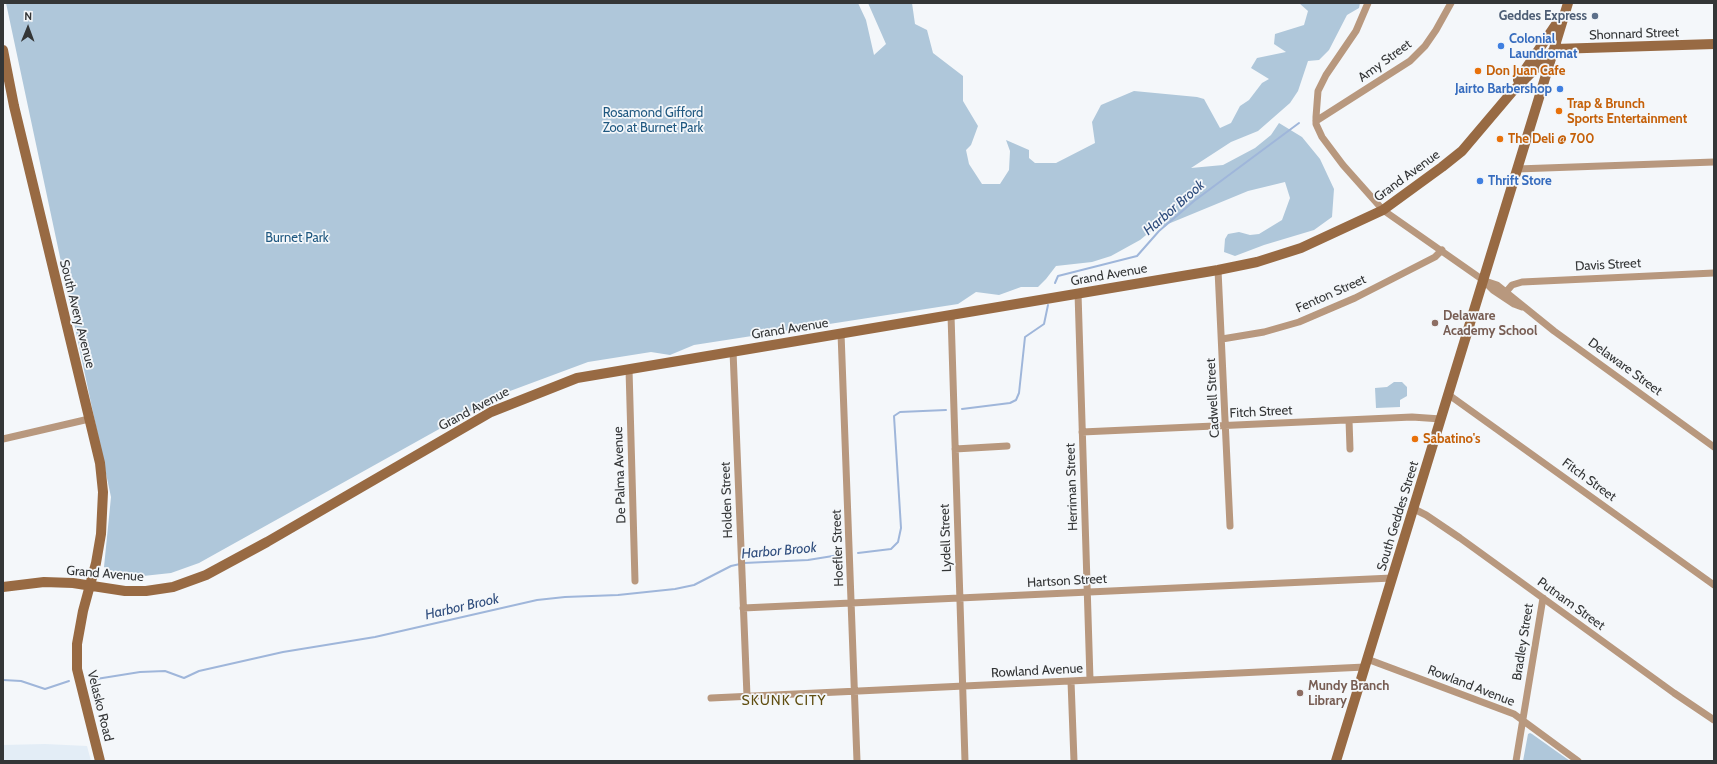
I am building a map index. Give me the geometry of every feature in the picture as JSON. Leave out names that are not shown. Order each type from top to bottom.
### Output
[{"type":"street","points":[[1316,121],[1318,91],[1326,75],[1356,31],[1368,3]]},
{"type":"street","name":"Amy Street","points":[[1316,121],[1410,61],[1429,41],[1451,3]]},
{"type":"street","points":[[1512,92],[1514,86],[1567,7]]},
{"type":"street","name":"South Geddes Street","points":[[1336,761],[1567,7]]},
{"type":"street","name":"Shonnard Street","points":[[1555,49],[1714,44]]},
{"type":"street","name":"Grand Avenue","points":[[3,587],[44,582],[125,591],[146,591],[173,587],[206,575],[267,542],[491,412],[577,378],[1218,270],[1257,262],[1301,248],[1383,210],[1462,151],[1512,92],[1555,49]]},
{"type":"street","name":"South Avery Avenue","points":[[3,50],[14,106],[100,463],[103,492],[101,534],[90,586]]},
{"type":"street","name":"Delaware Street","points":[[1316,121],[1322,137],[1343,165],[1383,210],[1442,250],[1483,280],[1503,297],[1522,307],[1714,447]]},
{"type":"street","points":[[1517,170],[1714,162]]},
{"type":"street","name":"Fenton Street","points":[[1222,339],[1264,332],[1299,322],[1355,298],[1435,257],[1442,250]]},
{"type":"street","name":"Cadwell Street","points":[[1218,270],[1230,526]]},
{"type":"street","name":"Davis Street","points":[[1506,292],[1512,285],[1522,282],[1714,273]]},
{"type":"street","name":"Delaware Street","points":[[1483,280],[1497,285],[1517,300],[1522,307]]},
{"type":"street","name":"Herriman Street","points":[[1078,293],[1090,680]]},
{"type":"street","name":"Lydell Street","points":[[950,315],[966,761]]},
{"type":"street","name":"Hoefler Street","points":[[840,333],[850,549],[857,761]]},
{"type":"street","name":"Holden Street","points":[[733,351],[747,696]]},
{"type":"street","name":"De Palma Avenue","points":[[629,369],[635,581]]},
{"type":"street","name":"Fitch Street","points":[[1449,395],[1714,585]]},
{"type":"street","name":"Fitch Street","points":[[1082,432],[1412,417],[1441,419]]},
{"type":"street","points":[[3,439],[89,419]]},
{"type":"street","points":[[1349,420],[1350,449]]},
{"type":"street","points":[[955,449],[1007,446]]},
{"type":"street","name":"Putnam Street","points":[[1414,509],[1426,515],[1454,534],[1674,693],[1714,720]]},
{"type":"street","name":"Hartson Street","points":[[743,608],[1392,578]]},
{"type":"street","name":"Velasko Road","points":[[90,586],[83,611],[77,644],[77,669],[100,761]]},
{"type":"street","name":"Bradley Street","points":[[1516,761],[1543,598]]},
{"type":"street","name":"Rowland Avenue","points":[[711,698],[1090,680],[1366,663],[1514,714],[1578,761]]},
{"type":"street","points":[[1071,681],[1074,761]]},
{"type":"shaded area","points":[[45,744],[87,746],[91,761],[3,761],[3,745]]},
{"type":"green space","name":"Burnet Park","points":[[6,3],[858,3],[866,20],[874,55],[886,44],[868,3],[912,3],[915,24],[927,30],[933,53],[963,76],[963,101],[978,126],[971,145],[966,150],[969,164],[982,184],[1000,184],[1009,170],[1010,151],[1006,140],[1029,150],[1029,158],[1035,163],[1056,163],[1095,143],[1092,122],[1101,105],[1134,91],[1204,99],[1220,128],[1231,123],[1240,106],[1249,100],[1262,83],[1269,79],[1251,68],[1257,58],[1286,52],[1274,44],[1275,34],[1304,25],[1308,11],[1299,3],[1360,3],[1359,8],[1347,15],[1329,50],[1319,60],[1308,61],[1298,91],[1290,103],[1258,131],[1231,142],[1191,168],[1223,165],[1255,148],[1271,135],[1279,123],[1302,137],[1320,159],[1334,189],[1332,217],[1314,230],[1264,245],[1235,256],[1224,252],[1225,239],[1228,234],[1239,232],[1250,235],[1259,234],[1282,220],[1290,198],[1285,182],[1248,191],[1151,231],[1140,240],[1111,256],[1092,262],[1056,266],[1038,287],[1021,287],[999,295],[976,292],[958,304],[694,345],[670,355],[651,352],[588,362],[502,394],[199,563],[171,573],[143,576],[119,575],[104,567],[111,497]]},
{"type":"green space","points":[[1394,382],[1402,382],[1407,387],[1407,396],[1400,400],[1400,407],[1376,408],[1375,388],[1387,387]]},
{"type":"green space","points":[[1530,733],[1570,761],[1523,761],[1528,734]]},
{"type":"waterway","name":"Harbor Brook","points":[[1055,283],[1058,276],[1137,256],[1159,231],[1194,201],[1299,123]]},
{"type":"waterway","name":"Harbor Brook","points":[[962,409],[1010,403],[1016,400],[1019,393],[1025,337],[1044,324],[1048,305]]},
{"type":"waterway","name":"Harbor Brook","points":[[858,553],[891,549],[898,542],[901,528],[894,416],[900,412],[946,410]]},
{"type":"waterway","name":"Harbor Brook","points":[[744,563],[808,560],[839,555]]},
{"type":"waterway","name":"Harbor Brook","points":[[90,680],[140,672],[165,671],[184,678],[199,671],[283,652],[375,637],[537,600],[565,597],[618,595],[675,589],[694,585],[731,566],[740,564]]},
{"type":"waterway","name":"Harbor Brook","points":[[3,680],[21,681],[45,689],[69,681]]},
{"type":"place","name":"Geddes Express","points":[[1595,16]]},
{"type":"place","name":"Colonial Laundromat","points":[[1501,46]]},
{"type":"place","name":"Don Juan Cafe","points":[[1478,71]]},
{"type":"place","name":"Jairto Barbershop","points":[[1560,89]]},
{"type":"place","name":"Trap & Brunch Sports Entertainment","points":[[1559,111]]},
{"type":"place","name":"The Deli @ 700","points":[[1500,139]]},
{"type":"place","name":"Thrift Store","points":[[1480,181]]},
{"type":"place","name":"Delaware Academy School","points":[[1435,323]]},
{"type":"place","name":"Sabatino's","points":[[1415,439]]},
{"type":"place","name":"Mundy Branch Library","points":[[1300,693]]},
{"type":"district","name":"SKUNK CITY","points":[[784,701]]},
{"type":"park label","name":"Rosamond Gifford Zoo at Burnet Park","points":[[653,120]]}]
